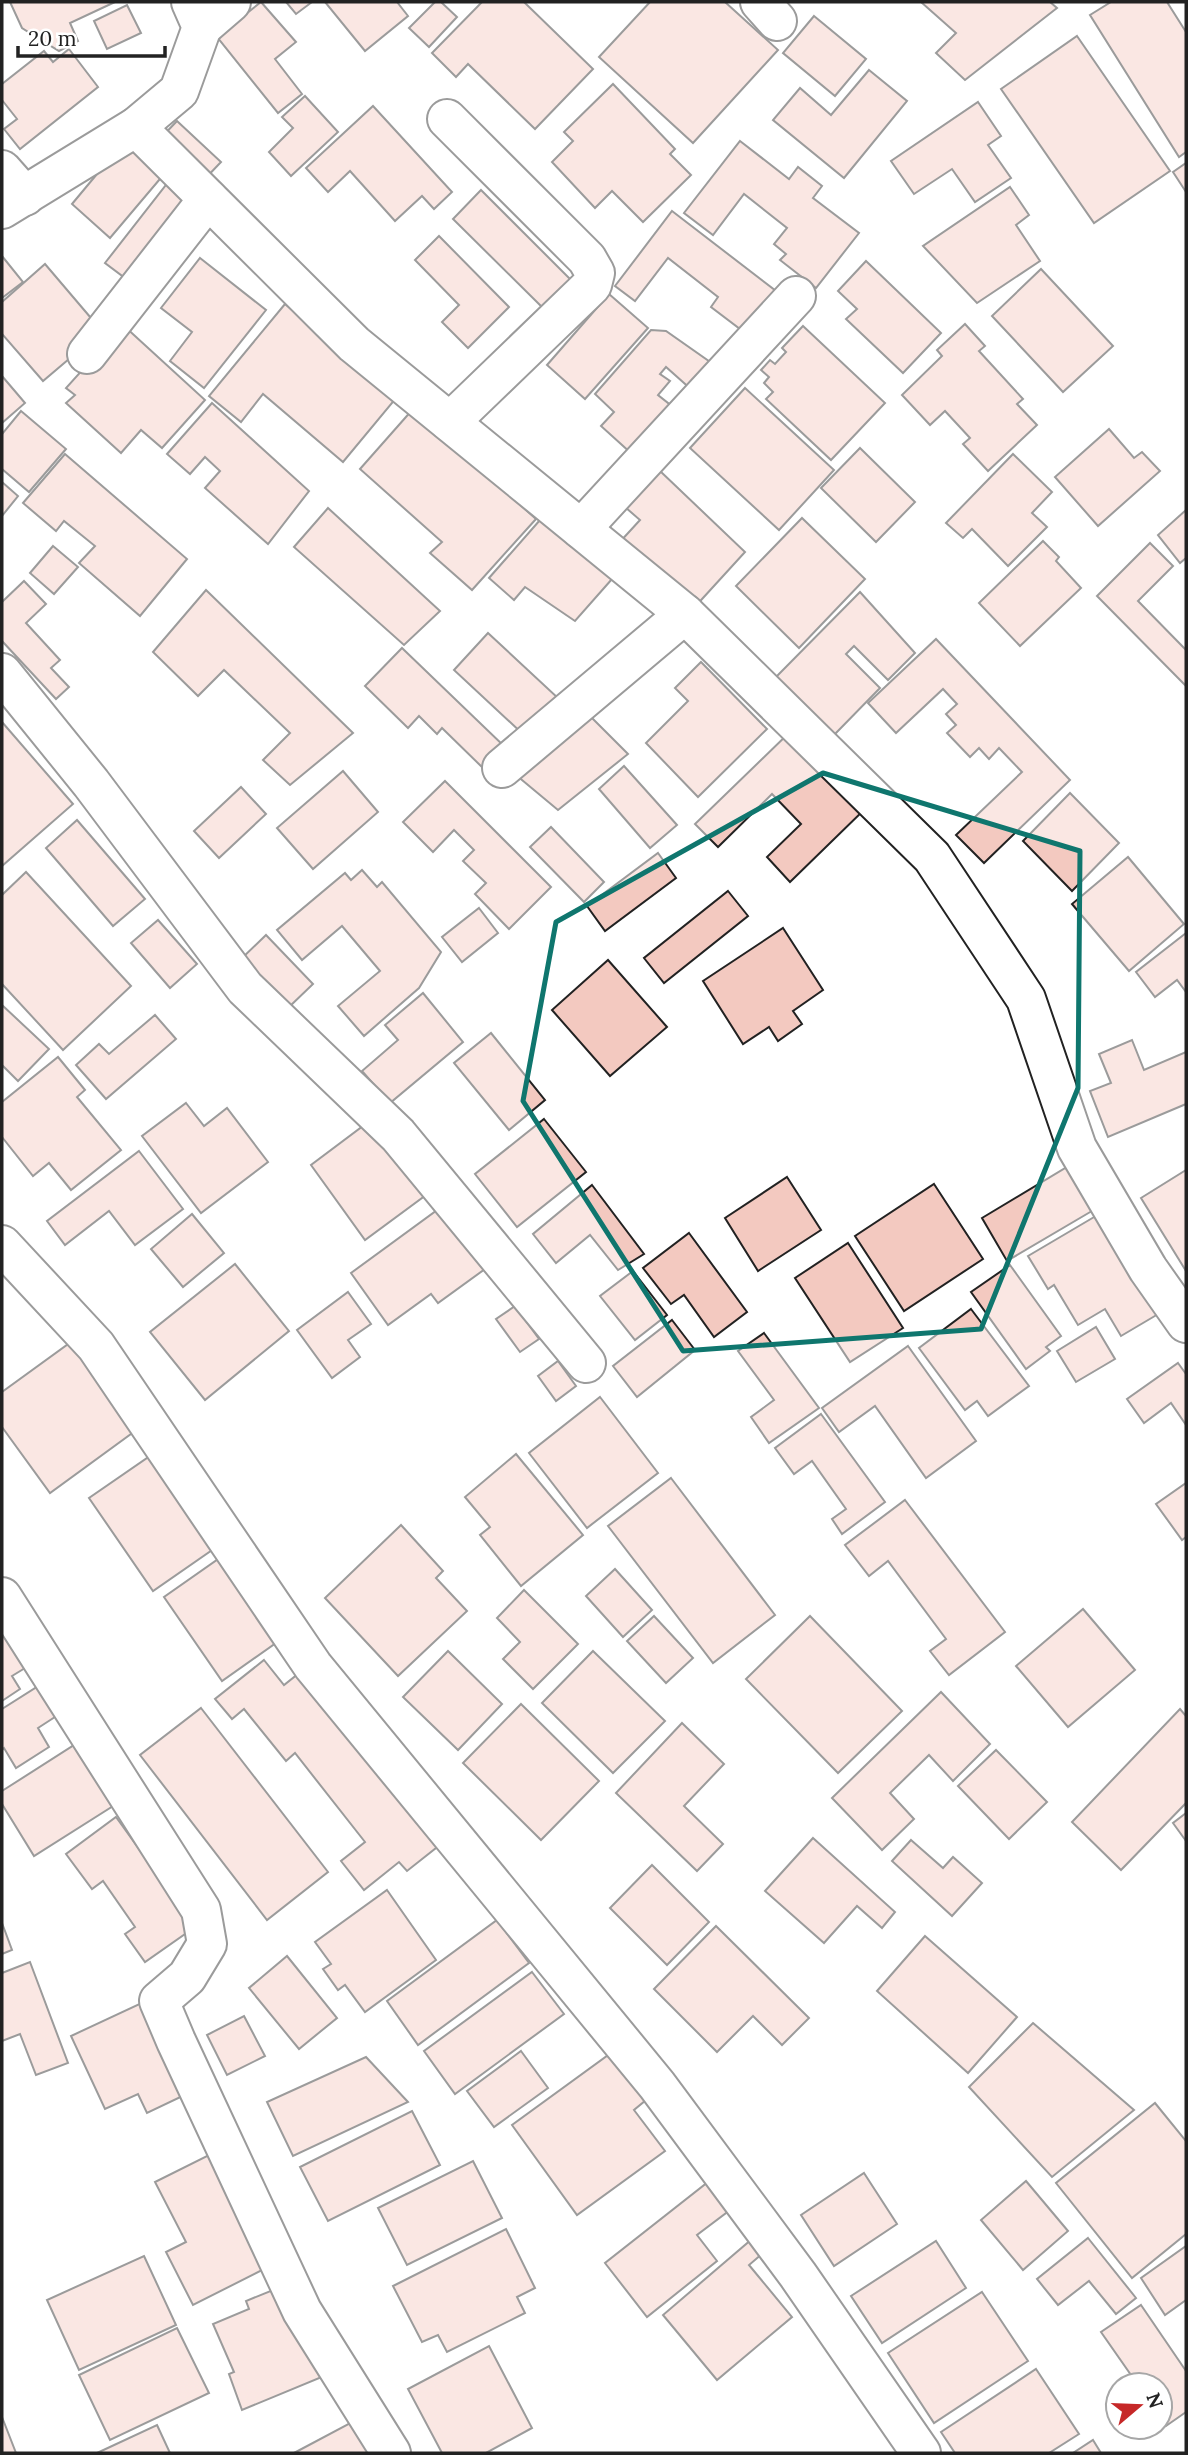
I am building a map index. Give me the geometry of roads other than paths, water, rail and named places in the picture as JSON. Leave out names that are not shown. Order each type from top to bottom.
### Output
[{"type":"street","points":[[10,192],[136,127],[179,91],[197,15],[231,2]]},
{"type":"street","points":[[447,119],[587,259],[595,273],[592,285],[450,422]]},
{"type":"street","points":[[136,127],[354,344],[685,614],[932,857],[1026,999],[1077,1148],[1147,1269],[1186,1323]]},
{"type":"street","points":[[87,354],[208,199]]},
{"type":"street","points":[[582,528],[796,296]]},
{"type":"street","points":[[502,768],[685,614]]},
{"type":"street","points":[[2,673],[91,783],[246,988],[398,1135],[586,1363]]},
{"type":"street","points":[[2,1245],[96,1346],[313,1666],[657,2085],[798,2275],[921,2453]]},
{"type":"street","points":[[2,1597],[201,1910],[207,1944],[187,1977],[159,2001],[302,2311],[391,2453]]}]
